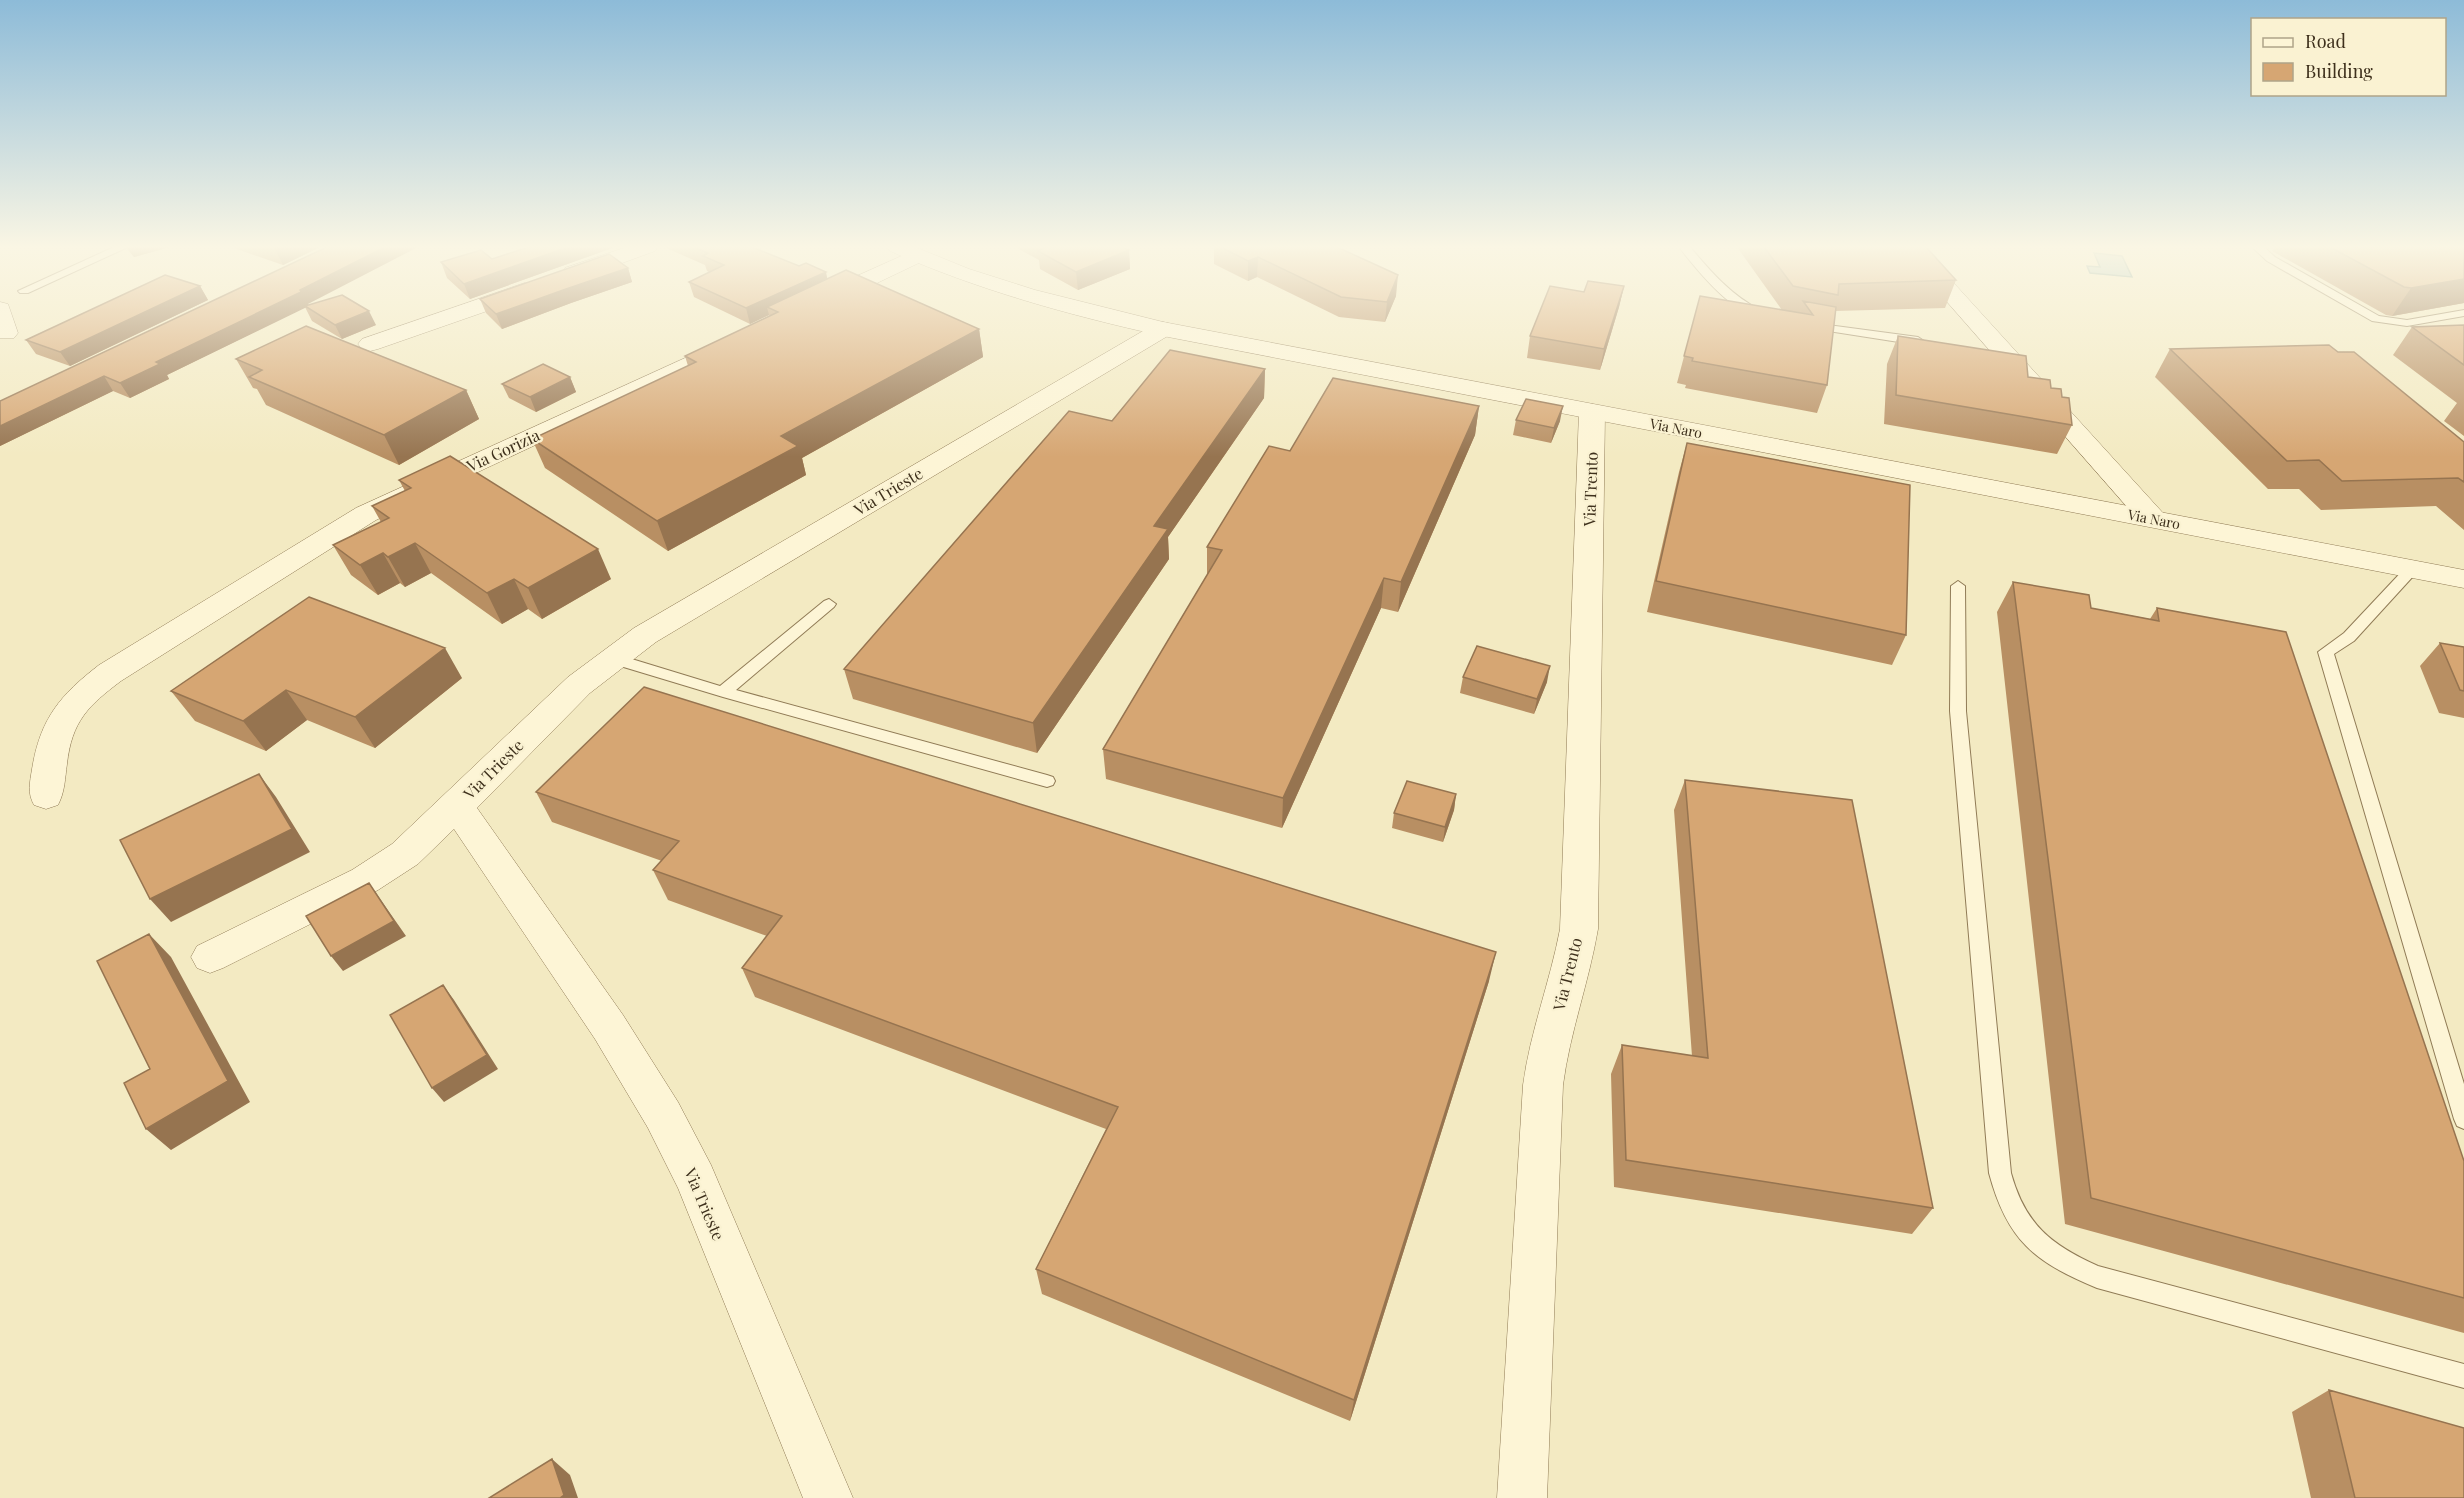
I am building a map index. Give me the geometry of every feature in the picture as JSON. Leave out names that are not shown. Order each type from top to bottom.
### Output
[{"type":"street","points":[[2,317],[6,333]]},
{"type":"street","points":[[370,344],[448,317]]},
{"type":"street","name":"Via Naro","points":[[1116,317],[1592,412],[2464,579]]},
{"type":"street","points":[[1966,317],[1995,352],[2153,519]]},
{"type":"street","name":"Via Trieste","points":[[828,1498],[696,1179],[663,1114],[619,1042],[457,806],[579,684],[654,628],[1163,328]]},
{"type":"street","name":"Via Gorizia","points":[[46,796],[56,730],[79,698],[110,674],[366,514],[749,336]]},
{"type":"street","name":"Via Trento","points":[[1522,1498],[1543,1085],[1549,1047],[1571,974],[1579,929],[1592,412]]},
{"type":"street","points":[[210,957],[365,880],[405,854],[457,806]]},
{"type":"lane","points":[[2372,317],[2407,323],[2442,317]]},
{"type":"lane","points":[[1802,324],[1925,342]]},
{"type":"lane","points":[[2412,569],[2349,637],[2326,652],[2464,1119]]},
{"type":"lane","points":[[1958,586],[1958,711],[2000,1173],[2008,1206],[2039,1244],[2064,1263],[2097,1276],[2464,1376]]},
{"type":"lane","points":[[723,692],[829,604]]},
{"type":"lane","points":[[612,658],[723,692],[1047,781]]},
{"type":"building","points":[[75,317],[134,317],[60,352],[26,340]]},
{"type":"building","points":[[179,317],[249,317],[156,362],[160,364],[120,383],[104,376],[0,426],[0,401]]},
{"type":"building","points":[[322,317],[355,317],[335,325]]},
{"type":"building","points":[[768,317],[952,317],[979,329],[781,436],[798,446],[657,521],[532,439],[696,362],[685,356]]},
{"type":"building","points":[[1538,317],[1614,317],[1604,349],[1530,336]]},
{"type":"building","points":[[1694,317],[1835,317],[1827,385],[1692,361],[1693,358],[1684,356]]},
{"type":"building","points":[[2464,325],[2464,365],[2412,327]]},
{"type":"building","points":[[306,326],[466,390],[384,435],[249,377],[262,370],[236,359]]},
{"type":"building","points":[[1898,336],[2026,356],[2028,377],[2050,380],[2051,388],[2061,389],[2062,397],[2069,398],[2072,425],[1896,395]]},
{"type":"building","points":[[2329,345],[2338,352],[2354,352],[2464,442],[2464,482],[2458,478],[2342,481],[2319,460],[2287,461],[2170,349]]},
{"type":"building","points":[[1170,350],[1265,369],[1154,526],[1168,529],[1033,723],[844,669],[1069,411],[1112,421]]},
{"type":"building","points":[[543,364],[570,377],[530,397],[502,384]]},
{"type":"building","points":[[1333,378],[1479,406],[1401,582],[1384,578],[1283,798],[1103,749],[1222,550],[1207,547],[1269,446],[1290,451]]},
{"type":"building","points":[[1526,399],[1563,406],[1554,428],[1516,420]]},
{"type":"building","points":[[1687,443],[1910,485],[1906,635],[1656,581]]},
{"type":"building","points":[[450,456],[598,549],[528,588],[514,579],[487,593],[415,543],[388,557],[383,553],[360,565],[333,545],[389,518],[372,506],[411,488],[399,480]]},
{"type":"building","points":[[2013,582],[2089,595],[2091,608],[2159,621],[2157,608],[2286,632],[2464,1161],[2464,1298],[2091,1198]]},
{"type":"building","points":[[309,597],[445,648],[355,717],[286,690],[243,721],[171,691]]},
{"type":"building","points":[[2440,643],[2464,647],[2464,691],[2460,690]]},
{"type":"building","points":[[1477,646],[1550,666],[1537,699],[1463,677]]},
{"type":"building","points":[[644,687],[1496,952],[1354,1400],[1036,1269],[1118,1107],[742,968],[782,916],[653,870],[679,841],[536,792]]},
{"type":"building","points":[[259,774],[292,829],[150,899],[120,840]]},
{"type":"building","points":[[1685,780],[1852,800],[1933,1208],[1626,1160],[1622,1045],[1708,1058]]},
{"type":"building","points":[[1407,781],[1456,794],[1445,827],[1394,813]]},
{"type":"building","points":[[369,883],[394,921],[331,956],[306,916]]},
{"type":"building","points":[[149,934],[228,1081],[146,1129],[124,1083],[150,1069],[97,961]]},
{"type":"building","points":[[443,985],[487,1055],[432,1088],[390,1015]]},
{"type":"building","points":[[2329,1390],[2464,1428],[2464,1498],[2355,1498]]},
{"type":"building","points":[[552,1459],[564,1495],[560,1498],[489,1498]]}]
